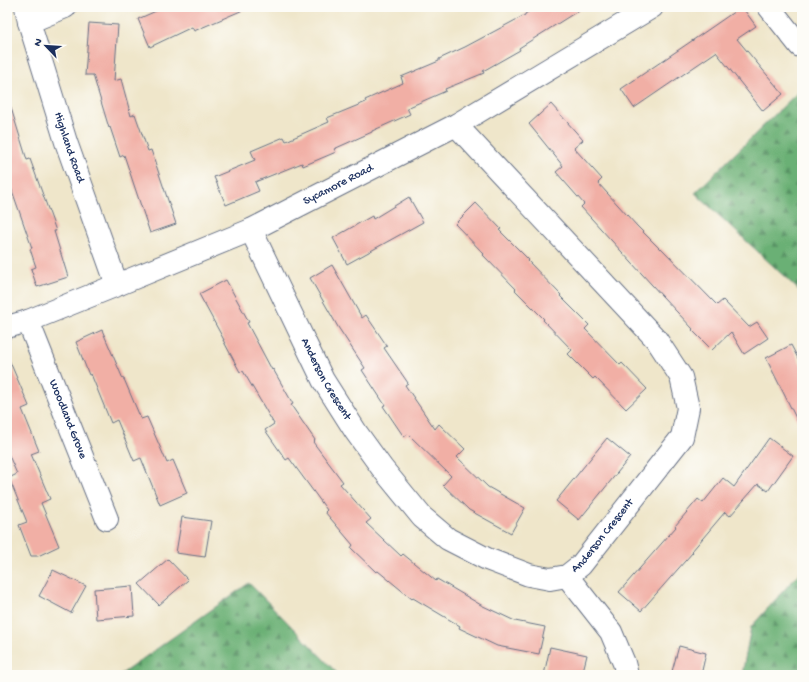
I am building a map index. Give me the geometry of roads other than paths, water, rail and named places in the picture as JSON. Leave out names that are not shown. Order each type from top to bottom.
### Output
[{"type":"street","points":[[28,15],[64,7]]},
{"type":"street","name":"Sycamore Road","points":[[7,327],[28,321],[117,286],[251,230],[456,124],[652,7]]},
{"type":"street","points":[[769,7],[800,46]]},
{"type":"street","name":"Highland Road","points":[[28,15],[66,142],[117,286]]},
{"type":"street","name":"Anderson Crescent","points":[[251,230],[324,380],[356,432],[382,468],[422,517],[448,539],[487,559],[529,575],[550,579],[567,576],[580,565],[682,437],[688,408],[683,385],[681,377],[656,339],[456,124]]},
{"type":"street","name":"Woodland Grove","points":[[28,321],[107,519]]},
{"type":"street","points":[[567,576],[611,632],[624,663],[627,675]]}]
